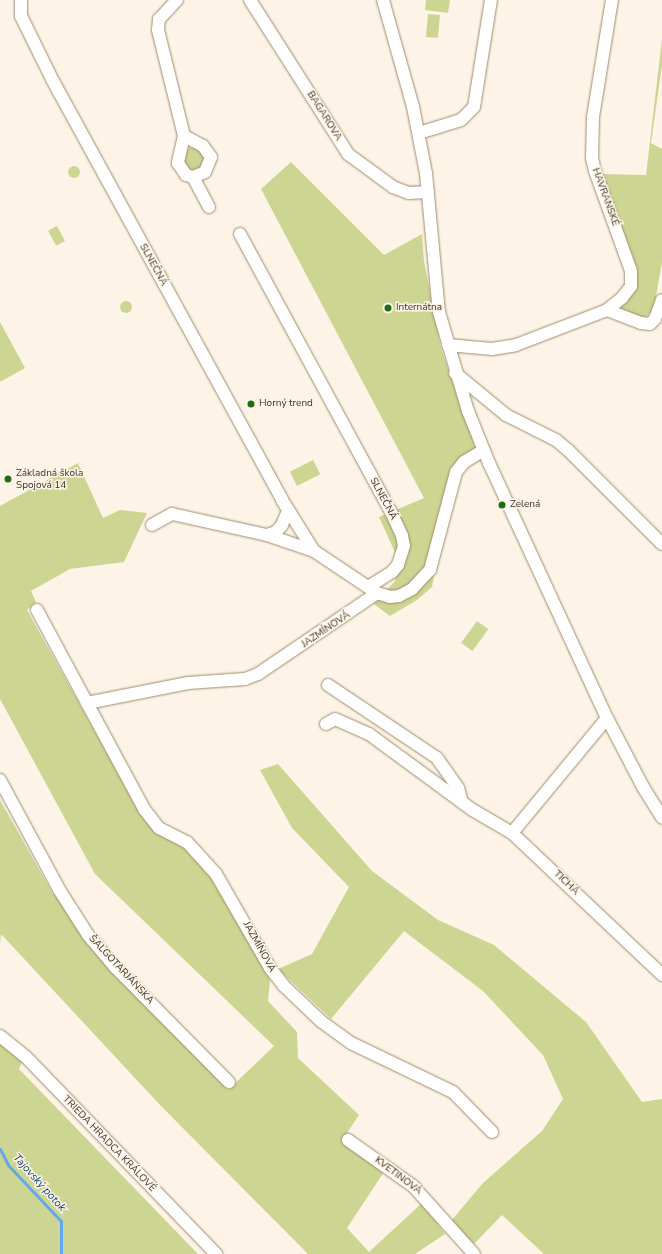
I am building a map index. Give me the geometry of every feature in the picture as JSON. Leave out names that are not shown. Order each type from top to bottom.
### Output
[{"type":"street","name":"SLNEČNÁ","points":[[12,0],[53,81],[288,511],[314,551]]},
{"type":"street","name":"SLNEČNÁ","points":[[20,0],[21,16]]},
{"type":"street","points":[[177,0],[159,19],[158,30],[184,136],[178,163],[186,175],[193,177],[205,172],[211,158],[203,146],[184,136]]},
{"type":"street","name":"BAGAROVA","points":[[250,0],[348,154],[393,187],[410,193],[428,192]]},
{"type":"street","points":[[383,0],[419,133],[428,192],[435,280],[455,372],[484,450],[607,718],[639,782],[662,818]]},
{"type":"street","points":[[419,133],[461,120],[474,107],[491,0]]},
{"type":"street","name":"HAVRANSKÉ","points":[[448,345],[504,348],[607,310],[628,292],[632,278],[626,253],[598,182],[592,158],[593,117],[612,0]]},
{"type":"street","points":[[193,177],[209,207]]},
{"type":"street","name":"SLNEČNÁ","points":[[240,234],[391,512],[402,536],[404,546],[398,565],[373,590]]},
{"type":"street","points":[[607,310],[641,323],[650,324],[655,320],[662,300]]},
{"type":"street","points":[[455,372],[506,415],[556,440],[660,541]]},
{"type":"street","name":"SLNEČNÁ","points":[[152,525],[172,514],[267,536],[314,551],[373,590],[390,597],[406,593],[420,582],[430,570],[456,472],[464,462],[484,450]]},
{"type":"street","points":[[267,536],[276,532],[282,525],[288,511]]},
{"type":"street","name":"JAZMÍNOVÁ","points":[[87,703],[188,683],[245,679],[258,674],[373,590]]},
{"type":"street","name":"JAZMÍNOVÁ","points":[[37,610],[152,820],[159,828],[187,842],[216,874],[270,968],[284,986],[322,1022],[351,1043],[453,1092],[492,1132]]},
{"type":"street","points":[[328,685],[437,758],[458,788],[462,802]]},
{"type":"street","points":[[512,833],[607,718]]},
{"type":"street","name":"TICHÁ","points":[[326,724],[335,719],[364,731],[462,802],[512,833],[661,971]]},
{"type":"street","name":"ŠALGOTARJÁNSKA","points":[[0,780],[60,891],[88,935],[111,962],[229,1082]]},
{"type":"street","name":"TRIEDA HRADCA KRÁLOVÉ","points":[[0,1036],[26,1057],[216,1254]]},
{"type":"street","name":"KVETINOVÁ","points":[[348,1140],[413,1186],[474,1254]]},
{"type":"green space","points":[[426,0],[450,0],[448,13],[425,10]]},
{"type":"green space","points":[[428,14],[440,15],[438,38],[426,37]]},
{"type":"green space","points":[[662,39],[662,65],[651,143],[662,149],[662,262],[654,308],[647,316],[639,318],[619,310],[636,280],[637,268],[602,174],[646,175]]},
{"type":"green space","points":[[194,147],[202,151],[206,159],[202,167],[194,171],[186,167],[182,159],[186,151]]},
{"type":"green space","points":[[291,162],[384,255],[422,234],[424,261],[441,348],[479,458],[451,481],[432,587],[417,600],[390,616],[374,604],[395,581],[398,559],[379,517],[424,498],[261,189]]},
{"type":"green space","points":[[72,166],[76,166],[80,172],[76,178],[72,178],[68,174],[68,170]]},
{"type":"green space","points":[[57,226],[65,241],[56,246],[48,231]]},
{"type":"green space","points":[[126,301],[130,303],[132,307],[130,311],[126,313],[122,311],[120,307],[122,303]]},
{"type":"green space","points":[[0,322],[25,368],[0,382]]},
{"type":"green space","points":[[313,460],[320,474],[297,486],[290,472]]},
{"type":"green space","points":[[78,463],[103,518],[120,510],[147,513],[124,562],[70,569],[31,591],[36,602],[27,610],[142,816],[186,848],[215,881],[270,980],[268,1001],[297,1032],[298,1058],[359,1115],[341,1142],[384,1172],[347,1228],[369,1252],[422,1203],[445,1234],[415,1254],[308,1254],[160,1105],[1,934],[0,944],[0,800],[53,894],[56,893],[88,945],[228,1090],[274,1046],[95,874],[0,699],[0,506]]},
{"type":"green space","points":[[477,621],[488,629],[472,651],[461,643]]},
{"type":"green space","points":[[278,764],[372,871],[438,920],[494,945],[586,1022],[642,1102],[662,1099],[662,1254],[544,1254],[502,1215],[474,1244],[451,1221],[483,1183],[542,1131],[563,1099],[543,1055],[483,991],[404,931],[331,1019],[278,969],[312,954],[349,887],[292,828],[260,770]]},
{"type":"green space","points":[[0,1044],[22,1062],[19,1069],[198,1254],[0,1254]]},
{"type":"waterway","name":"Tajovský potok","points":[[0,1149],[8,1165],[61,1221],[61,1254]]},
{"type":"place","name":"Internátna","points":[[388,308]]},
{"type":"place","name":"Horný trend","points":[[251,404]]},
{"type":"place","name":"Základná škola Spojová 14","points":[[8,479]]},
{"type":"place","name":"Zelená","points":[[502,505]]}]
